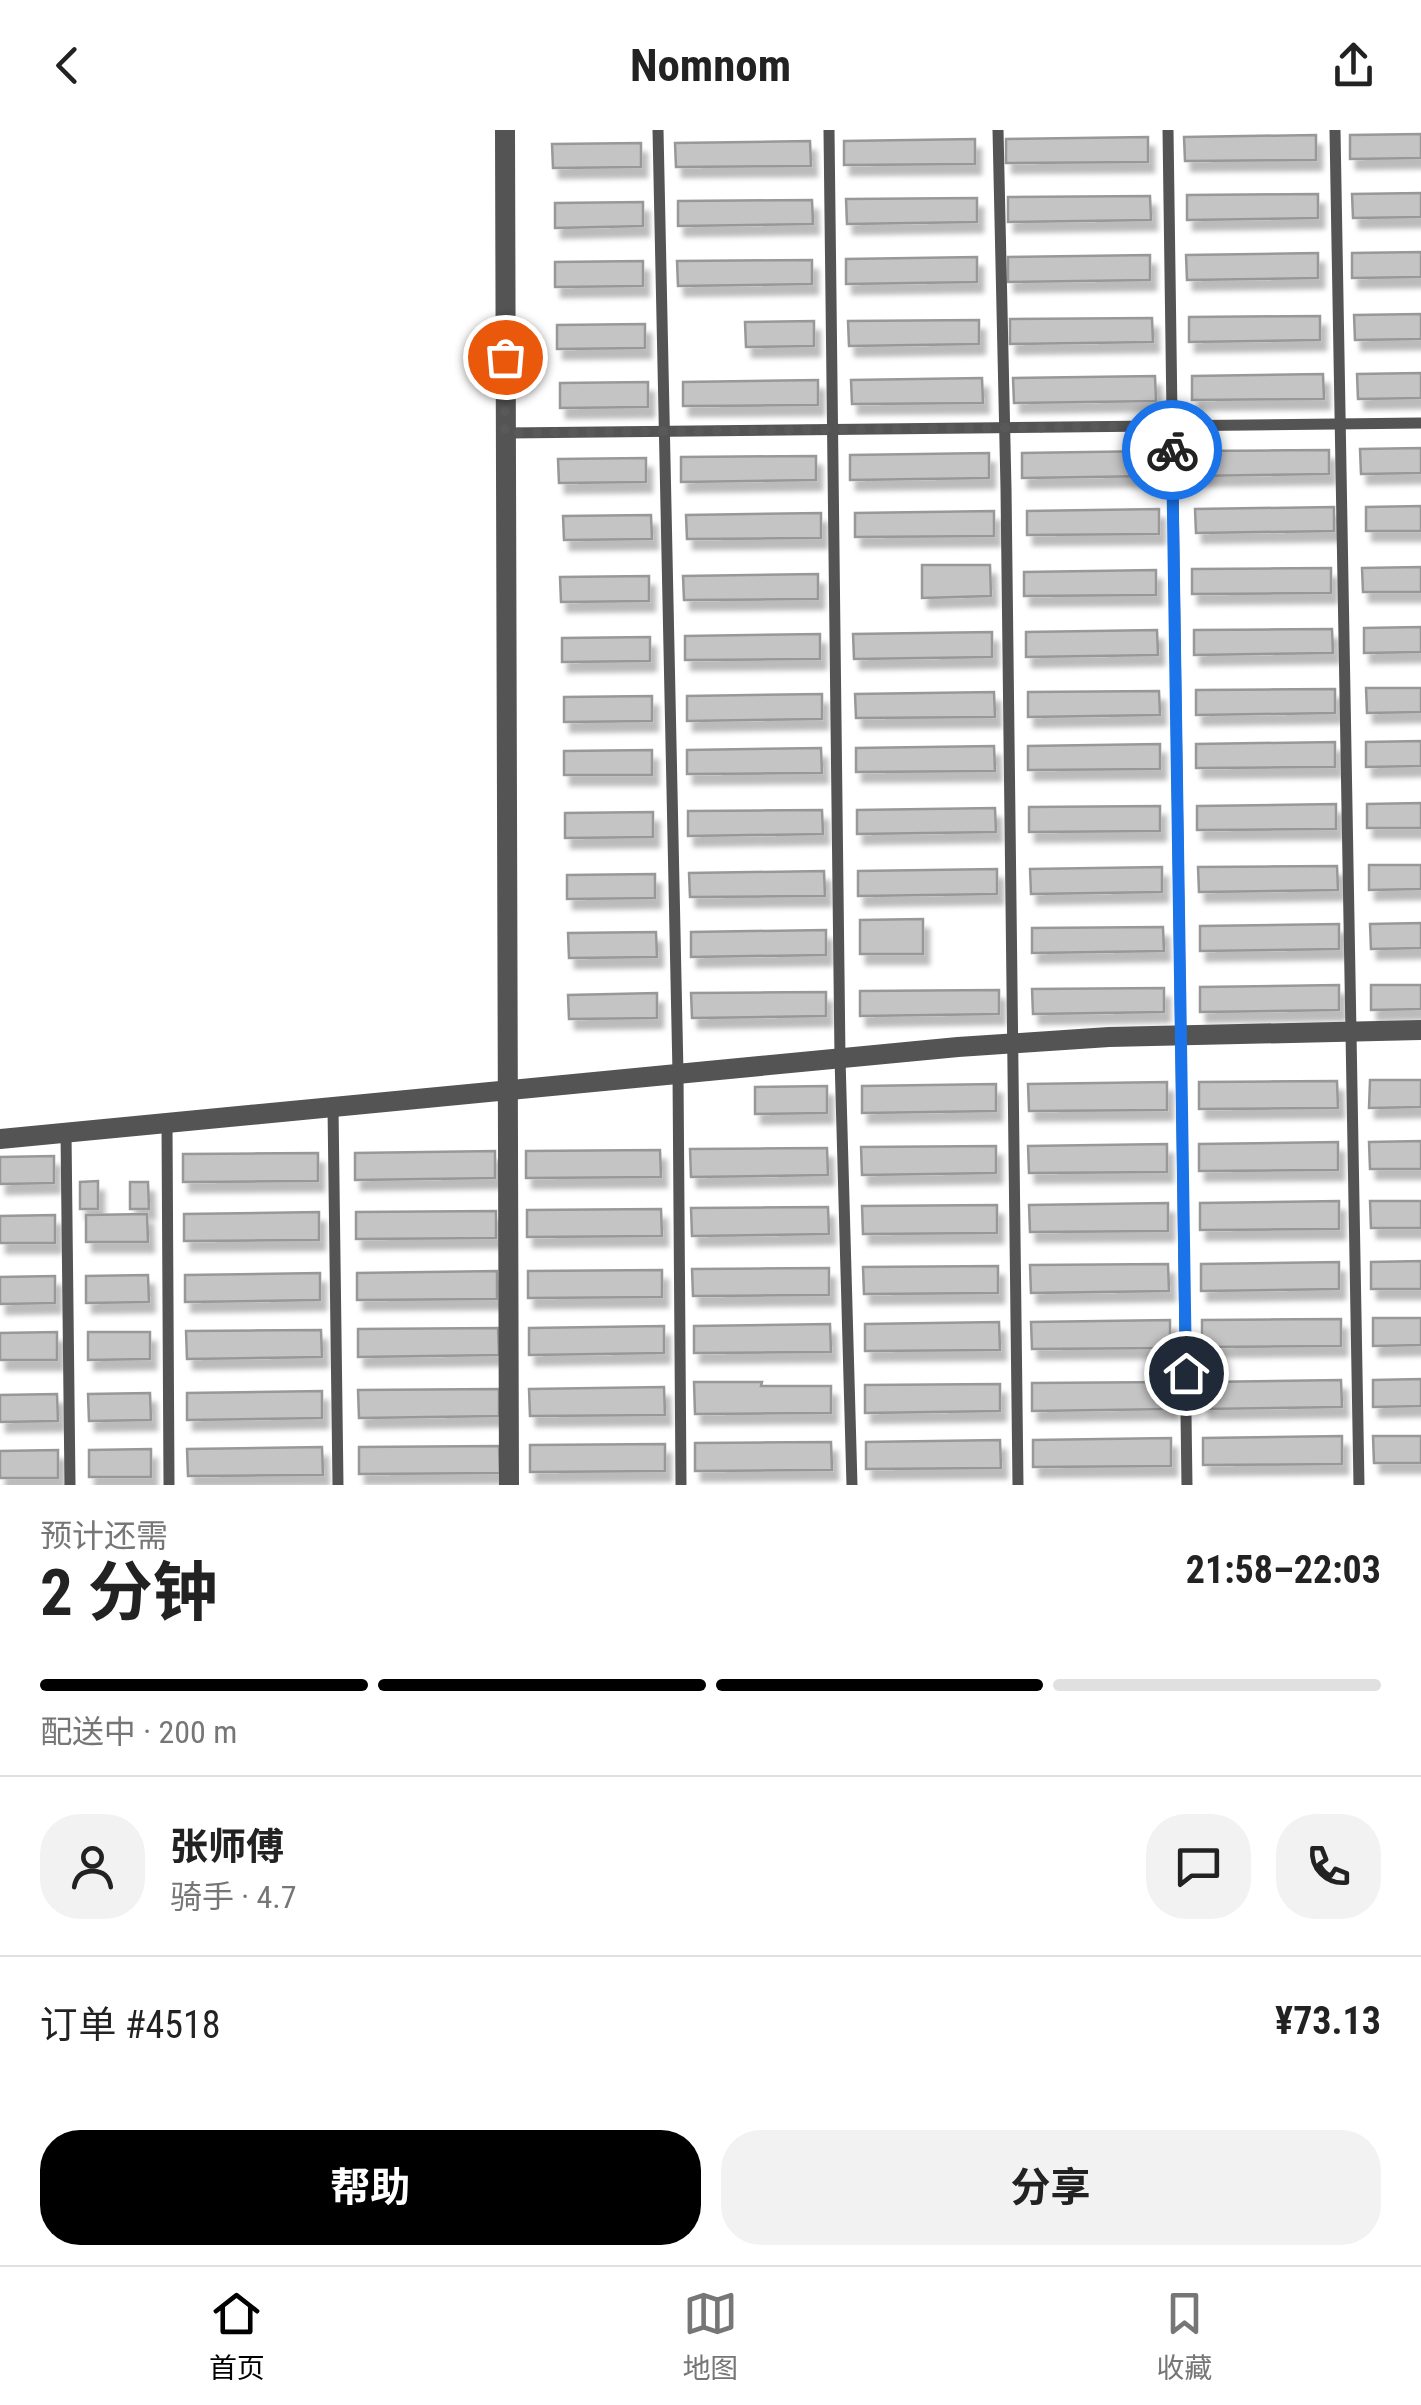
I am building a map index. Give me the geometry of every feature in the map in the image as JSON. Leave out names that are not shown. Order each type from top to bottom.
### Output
[{"type":"street","points":[[505,130],[509,1485]]},
{"type":"street","points":[[0,1139],[506,1088],[1010,1044],[1421,1030]]},
{"type":"lane","points":[[658,130],[678,1073],[682,1485]]},
{"type":"lane","points":[[830,130],[840,1058],[852,1485]]},
{"type":"lane","points":[[998,130],[1018,1485]]},
{"type":"lane","points":[[1168,130],[1187,1485]]},
{"type":"lane","points":[[1334,130],[1359,1485]]},
{"type":"lane","points":[[505,433],[1421,423]]},
{"type":"lane","points":[[333,1106],[338,1485]]},
{"type":"lane","points":[[167,1124],[169,1485]]},
{"type":"lane","points":[[66,1133],[70,1485]]},
{"type":"building","points":[[1421,134],[1421,158],[1350,159],[1350,135]]},
{"type":"building","points":[[1316,135],[1316,160],[1185,161],[1184,137]]},
{"type":"building","points":[[1148,137],[1148,162],[1006,163],[1006,139]]},
{"type":"building","points":[[975,139],[975,164],[844,165],[844,141]]},
{"type":"building","points":[[810,141],[811,166],[676,167],[675,143]]},
{"type":"building","points":[[641,143],[641,167],[553,168],[552,144]]},
{"type":"building","points":[[1421,193],[1421,217],[1353,218],[1352,194]]},
{"type":"building","points":[[1318,194],[1318,218],[1187,220],[1187,195]]},
{"type":"building","points":[[1150,196],[1151,220],[1008,222],[1008,197]]},
{"type":"building","points":[[977,198],[977,222],[847,224],[846,199]]},
{"type":"building","points":[[812,200],[813,224],[678,226],[678,201]]},
{"type":"building","points":[[643,202],[643,226],[555,228],[555,203]]},
{"type":"building","points":[[1421,252],[1421,277],[1352,278],[1352,253]]},
{"type":"building","points":[[1318,253],[1318,278],[1187,280],[1186,255]]},
{"type":"building","points":[[1150,255],[1150,280],[1008,282],[1008,257]]},
{"type":"building","points":[[977,257],[977,282],[846,284],[846,259]]},
{"type":"building","points":[[812,260],[812,284],[678,286],[677,261]]},
{"type":"building","points":[[643,261],[643,286],[555,287],[555,262]]},
{"type":"building","points":[[1421,314],[1421,339],[1355,340],[1354,315]]},
{"type":"building","points":[[1320,316],[1320,340],[1189,342],[1189,317]]},
{"type":"building","points":[[1152,318],[1153,342],[1010,344],[1010,319]]},
{"type":"building","points":[[979,320],[979,344],[849,346],[848,321]]},
{"type":"building","points":[[814,321],[814,346],[746,347],[745,322]]},
{"type":"building","points":[[645,324],[645,348],[557,349],[557,325]]},
{"type":"building","points":[[1421,373],[1421,398],[1358,399],[1357,374]]},
{"type":"building","points":[[1323,374],[1324,399],[1192,400],[1192,376]]},
{"type":"building","points":[[1155,376],[1156,401],[1014,403],[1013,378]]},
{"type":"building","points":[[982,378],[983,403],[852,404],[851,380]]},
{"type":"building","points":[[818,380],[818,405],[683,406],[683,382]]},
{"type":"building","points":[[648,382],[648,407],[560,408],[560,383]]},
{"type":"building","points":[[1421,448],[1421,473],[1361,474],[1360,449]]},
{"type":"building","points":[[1329,450],[1329,474],[1191,476],[1190,451]]},
{"type":"building","points":[[1154,451],[1154,476],[1022,478],[1022,453]]},
{"type":"building","points":[[989,453],[989,478],[850,480],[850,455]]},
{"type":"building","points":[[816,456],[816,480],[681,482],[681,457]]},
{"type":"building","points":[[646,458],[646,482],[559,483],[558,459]]},
{"type":"building","points":[[1421,506],[1421,531],[1366,531],[1366,507]]},
{"type":"building","points":[[1334,507],[1334,531],[1196,533],[1195,509]]},
{"type":"building","points":[[1159,509],[1159,534],[1027,535],[1027,511]]},
{"type":"building","points":[[994,511],[994,536],[855,537],[855,513]]},
{"type":"building","points":[[821,513],[821,538],[687,539],[686,515]]},
{"type":"building","points":[[651,515],[652,539],[564,540],[563,516]]},
{"type":"building","points":[[922,565],[990,565],[991,596],[922,598]]},
{"type":"building","points":[[1421,567],[1421,592],[1363,592],[1362,568]]},
{"type":"building","points":[[1331,568],[1331,593],[1192,594],[1192,569]]},
{"type":"building","points":[[1156,570],[1156,595],[1024,596],[1024,572]]},
{"type":"building","points":[[818,574],[818,599],[684,600],[683,576]]},
{"type":"building","points":[[649,576],[649,601],[561,602],[560,577]]},
{"type":"building","points":[[1421,627],[1421,652],[1364,653],[1364,628]]},
{"type":"building","points":[[1332,629],[1333,653],[1194,655],[1194,630]]},
{"type":"building","points":[[1157,630],[1158,655],[1026,657],[1026,632]]},
{"type":"building","points":[[992,632],[992,657],[854,659],[853,634]]},
{"type":"building","points":[[820,634],[820,659],[685,660],[685,636]]},
{"type":"building","points":[[650,637],[650,661],[562,662],[562,638]]},
{"type":"building","points":[[1366,688],[1421,688],[1421,712],[1367,713]]},
{"type":"building","points":[[1335,689],[1335,713],[1196,715],[1196,690]]},
{"type":"building","points":[[1159,691],[1160,715],[1028,717],[1028,692]]},
{"type":"building","points":[[994,692],[995,717],[856,718],[855,694]]},
{"type":"building","points":[[822,694],[822,719],[687,721],[687,696]]},
{"type":"building","points":[[652,696],[652,721],[564,722],[564,697]]},
{"type":"building","points":[[1421,741],[1421,766],[1366,767],[1366,742]]},
{"type":"building","points":[[1335,742],[1335,767],[1196,768],[1196,744]]},
{"type":"building","points":[[1160,744],[1160,769],[1028,770],[1028,746]]},
{"type":"building","points":[[994,746],[995,771],[856,772],[856,748]]},
{"type":"building","points":[[821,748],[822,773],[687,774],[687,750]]},
{"type":"building","points":[[652,750],[652,775],[564,775],[564,751]]},
{"type":"building","points":[[1421,803],[1421,828],[1367,828],[1367,804]]},
{"type":"building","points":[[1336,804],[1336,829],[1197,830],[1197,806]]},
{"type":"building","points":[[1160,806],[1160,831],[1029,832],[1029,807]]},
{"type":"building","points":[[995,808],[996,832],[857,834],[857,810]]},
{"type":"building","points":[[822,810],[823,834],[688,836],[688,811]]},
{"type":"building","points":[[653,812],[653,837],[565,838],[565,813]]},
{"type":"building","points":[[1369,865],[1421,865],[1421,889],[1369,890]]},
{"type":"building","points":[[1337,866],[1338,890],[1199,892],[1198,867]]},
{"type":"building","points":[[1162,867],[1162,892],[1031,894],[1030,869]]},
{"type":"building","points":[[997,869],[997,894],[858,896],[858,871]]},
{"type":"building","points":[[824,871],[825,896],[690,897],[689,873]]},
{"type":"building","points":[[655,874],[655,898],[567,899],[567,875]]},
{"type":"building","points":[[923,919],[923,954],[860,954],[860,920]]},
{"type":"building","points":[[1421,923],[1421,948],[1371,949],[1370,924]]},
{"type":"building","points":[[1339,924],[1339,949],[1200,951],[1200,926]]},
{"type":"building","points":[[1163,927],[1164,951],[1032,953],[1032,928]]},
{"type":"building","points":[[826,930],[826,955],[691,957],[691,932]]},
{"type":"building","points":[[656,932],[657,957],[569,958],[568,933]]},
{"type":"building","points":[[1339,985],[1339,1010],[1200,1012],[1200,987]]},
{"type":"building","points":[[1371,985],[1421,985],[1421,1009],[1371,1010]]},
{"type":"building","points":[[1164,988],[1164,1012],[1033,1014],[1032,989]]},
{"type":"building","points":[[999,990],[999,1014],[860,1016],[860,991]]},
{"type":"building","points":[[826,992],[826,1016],[692,1018],[691,993]]},
{"type":"building","points":[[657,993],[657,1018],[569,1019],[568,995]]},
{"type":"building","points":[[1370,1080],[1421,1080],[1421,1107],[1369,1108]]},
{"type":"building","points":[[1337,1081],[1338,1108],[1199,1109],[1199,1082]]},
{"type":"building","points":[[1167,1082],[1167,1110],[1029,1111],[1028,1084]]},
{"type":"building","points":[[996,1084],[996,1111],[862,1113],[862,1086]]},
{"type":"building","points":[[827,1086],[827,1113],[755,1114],[755,1087]]},
{"type":"building","points":[[1421,1141],[1421,1169],[1370,1169],[1369,1142]]},
{"type":"building","points":[[1338,1142],[1338,1170],[1199,1171],[1199,1144]]},
{"type":"building","points":[[1167,1144],[1167,1172],[1029,1173],[1028,1146]]},
{"type":"building","points":[[996,1146],[996,1173],[862,1175],[861,1147]]},
{"type":"building","points":[[827,1148],[828,1175],[691,1177],[690,1149]]},
{"type":"building","points":[[660,1150],[661,1177],[526,1178],[526,1151]]},
{"type":"building","points":[[495,1151],[495,1178],[355,1180],[355,1153]]},
{"type":"building","points":[[318,1153],[318,1181],[183,1182],[183,1154]]},
{"type":"building","points":[[54,1156],[54,1183],[0,1184],[0,1157]]},
{"type":"building","points":[[98,1181],[98,1209],[80,1209],[80,1182]]},
{"type":"building","points":[[130,1182],[148,1182],[149,1209],[130,1209]]},
{"type":"building","points":[[1339,1201],[1339,1229],[1200,1230],[1200,1203]]},
{"type":"building","points":[[1370,1201],[1421,1201],[1421,1228],[1371,1228]]},
{"type":"building","points":[[1168,1203],[1168,1231],[1030,1232],[1029,1205]]},
{"type":"building","points":[[997,1205],[997,1233],[863,1234],[862,1206]]},
{"type":"building","points":[[828,1207],[829,1234],[692,1236],[691,1208]]},
{"type":"building","points":[[661,1209],[662,1236],[527,1237],[527,1210]]},
{"type":"building","points":[[496,1211],[496,1238],[356,1239],[356,1212]]},
{"type":"building","points":[[319,1212],[319,1240],[184,1241],[184,1214]]},
{"type":"building","points":[[147,1214],[148,1242],[86,1242],[86,1215]]},
{"type":"building","points":[[55,1215],[55,1243],[0,1243],[0,1216]]},
{"type":"building","points":[[1421,1261],[1421,1289],[1371,1289],[1371,1262]]},
{"type":"building","points":[[1339,1262],[1339,1289],[1201,1291],[1201,1264]]},
{"type":"building","points":[[1168,1264],[1169,1291],[1031,1293],[1030,1265]]},
{"type":"building","points":[[998,1266],[998,1293],[864,1294],[863,1267]]},
{"type":"building","points":[[829,1268],[829,1295],[693,1296],[692,1269]]},
{"type":"building","points":[[662,1270],[662,1297],[528,1298],[528,1271]]},
{"type":"building","points":[[497,1271],[497,1299],[357,1300],[357,1273]]},
{"type":"building","points":[[320,1273],[320,1300],[185,1302],[185,1275]]},
{"type":"building","points":[[148,1275],[149,1302],[86,1303],[86,1276]]},
{"type":"building","points":[[55,1276],[55,1303],[0,1304],[0,1277]]},
{"type":"building","points":[[1373,1318],[1421,1318],[1421,1345],[1373,1346]]},
{"type":"building","points":[[1341,1319],[1341,1346],[1202,1347],[1202,1320]]},
{"type":"building","points":[[1170,1320],[1170,1348],[1032,1349],[1031,1322]]},
{"type":"building","points":[[999,1322],[1000,1350],[865,1351],[865,1324]]},
{"type":"building","points":[[830,1324],[831,1352],[694,1353],[694,1326]]},
{"type":"building","points":[[664,1326],[664,1353],[529,1355],[529,1328]]},
{"type":"building","points":[[498,1328],[499,1355],[358,1357],[358,1329]]},
{"type":"building","points":[[321,1330],[322,1357],[187,1359],[186,1331]]},
{"type":"building","points":[[57,1332],[57,1360],[0,1360],[0,1333]]},
{"type":"building","points":[[88,1332],[150,1332],[150,1359],[88,1360]]},
{"type":"building","points":[[1421,1379],[1421,1406],[1373,1407],[1373,1380]]},
{"type":"building","points":[[1341,1380],[1342,1407],[1203,1409],[1203,1382]]},
{"type":"building","points":[[694,1382],[831,1386],[831,1413],[695,1414]]},
{"type":"building","points":[[1171,1382],[1171,1409],[1032,1411],[1032,1383]]},
{"type":"building","points":[[1000,1384],[1000,1411],[865,1413],[865,1385]]},
{"type":"building","points":[[664,1387],[665,1415],[530,1416],[529,1389]]},
{"type":"building","points":[[499,1389],[499,1416],[359,1418],[358,1390]]},
{"type":"building","points":[[322,1391],[322,1418],[187,1420],[187,1393]]},
{"type":"building","points":[[150,1393],[151,1420],[89,1421],[88,1394]]},
{"type":"building","points":[[57,1394],[58,1421],[0,1422],[0,1395]]},
{"type":"building","points":[[1342,1436],[1342,1464],[1203,1465],[1203,1438]]},
{"type":"building","points":[[1373,1436],[1421,1436],[1421,1463],[1374,1463]]},
{"type":"building","points":[[1171,1438],[1171,1466],[1033,1467],[1033,1440]]},
{"type":"building","points":[[1000,1440],[1001,1468],[866,1469],[866,1442]]},
{"type":"building","points":[[831,1442],[832,1470],[695,1471],[695,1443]]},
{"type":"building","points":[[665,1444],[665,1471],[530,1472],[530,1445]]},
{"type":"building","points":[[499,1446],[500,1473],[359,1474],[359,1447]]},
{"type":"building","points":[[322,1447],[323,1475],[188,1476],[187,1449]]},
{"type":"building","points":[[151,1449],[151,1477],[89,1477],[89,1450]]},
{"type":"building","points":[[58,1450],[58,1478],[0,1478],[0,1451]]},
{"type":"way so far","points":[[505,357],[505,433],[1172,426],[1172,450]]},
{"type":"route","points":[[1172,450],[1186,1373]]}]
